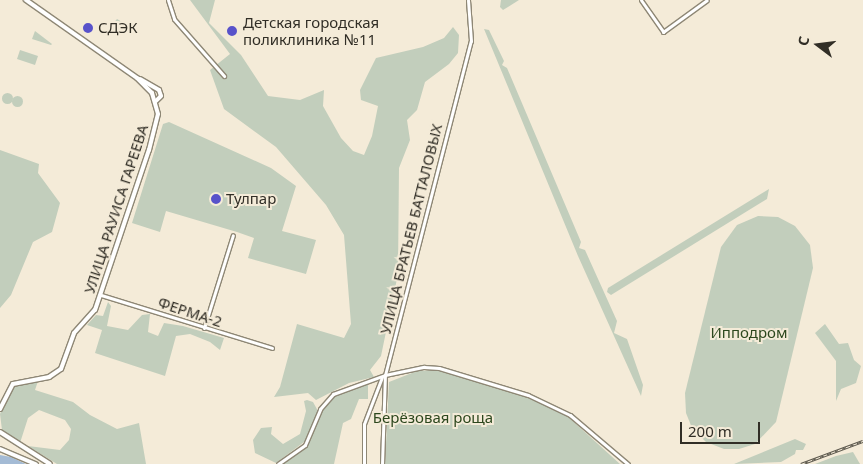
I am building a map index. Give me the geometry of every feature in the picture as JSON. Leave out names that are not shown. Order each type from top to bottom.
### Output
[{"type":"street","points":[[26,0],[137,78],[159,90],[161,96],[156,101],[137,78]]},
{"type":"street","points":[[168,0],[174,19],[224,76]]},
{"type":"street","name":"УЛИЦА БРАТЬЕВ БАТТАЛОВЫХ","points":[[382,464],[384,376],[471,41],[468,0]]},
{"type":"street","points":[[641,0],[663,32],[707,0]]},
{"type":"street","points":[[696,0],[700,5]]},
{"type":"street","name":"УЛИЦА РАУИСА ГАРЕЕВА","points":[[0,409],[13,384],[49,377],[61,369],[71,340],[94,310],[101,295],[150,150],[158,114],[156,101]]},
{"type":"street","points":[[204,328],[233,235]]},
{"type":"street","name":"ФЕРМА-2","points":[[101,295],[272,348]]},
{"type":"street","points":[[278,464],[305,445],[320,408],[333,394],[384,376],[416,368],[439,368],[522,392],[570,416],[628,464]]},
{"type":"street","points":[[364,464],[364,424],[384,376]]},
{"type":"street","points":[[0,432],[50,464]]},
{"type":"street","points":[[0,449],[36,464]]},
{"type":"green space","points":[[190,0],[215,0],[209,23],[241,55],[268,96],[300,100],[324,90],[323,106],[341,138],[353,151],[364,155],[372,136],[378,106],[361,100],[360,90],[376,58],[423,47],[444,38],[453,27],[459,35],[458,53],[449,64],[425,82],[417,110],[407,120],[410,140],[399,168],[398,274],[381,356],[370,370],[374,377],[349,383],[316,400],[308,393],[274,397],[280,387],[297,324],[344,338],[351,324],[344,235],[326,205],[276,147],[224,109],[210,70],[230,54]]},
{"type":"green space","points":[[501,0],[519,0],[503,10],[500,7]]},
{"type":"green space","points":[[117,19],[122,22],[112,35],[107,31]]},
{"type":"green space","points":[[484,29],[489,30],[504,61],[502,65],[507,68],[581,242],[579,248],[585,250],[617,321],[614,333],[627,339],[643,385],[641,396],[578,256]]},
{"type":"green space","points":[[35,31],[52,44],[32,39]]},
{"type":"green space","points":[[20,50],[38,56],[35,65],[17,59]]},
{"type":"green space","points":[[5,93],[9,93],[12,98],[11,102],[5,103],[2,100],[2,96]]},
{"type":"green space","points":[[15,96],[19,96],[22,101],[21,105],[15,106],[12,103],[12,99]]},
{"type":"green space","name":"Тулпар","points":[[169,122],[271,168],[296,186],[282,231],[316,240],[306,274],[248,258],[254,238],[166,211],[160,232],[132,223],[163,124]]},
{"type":"green space","points":[[0,150],[39,164],[38,173],[60,203],[52,232],[33,242],[11,295],[0,308]]},
{"type":"green space","points":[[769,189],[767,199],[611,295],[607,292],[608,288]]},
{"type":"green space","name":"Ипподром","points":[[758,216],[778,217],[795,226],[810,245],[813,268],[776,422],[755,444],[739,449],[724,449],[706,442],[692,428],[686,413],[685,393],[721,247],[737,225]]},
{"type":"green space","points":[[108,302],[111,306],[107,326],[128,330],[142,315],[150,314],[148,332],[158,336],[164,323],[183,326],[224,338],[220,350],[210,342],[190,334],[176,336],[165,376],[95,353],[102,330],[87,325],[96,315],[103,316]]},
{"type":"green space","points":[[825,324],[839,344],[848,343],[854,360],[861,366],[856,383],[841,389],[836,401],[836,361],[815,333]]},
{"type":"green space","name":"Берёзовая роща","points":[[435,370],[523,395],[565,414],[620,464],[385,464],[389,382],[417,371]]},
{"type":"green space","points":[[38,381],[35,390],[73,402],[90,415],[117,429],[139,423],[146,464],[57,464],[28,446],[60,450],[69,440],[71,429],[65,420],[39,410],[28,418],[20,443],[7,436],[2,430],[0,414],[12,387]]},
{"type":"green space","points":[[368,384],[368,399],[359,399],[351,419],[343,423],[334,464],[281,464],[309,443],[320,413],[332,397]]},
{"type":"green space","points":[[304,401],[313,402],[318,411],[308,439],[276,463],[255,453],[253,440],[261,428],[272,427],[271,434],[283,444],[300,434],[306,411]]},
{"type":"green space","points":[[795,439],[806,444],[803,450],[796,450],[795,454],[781,462],[734,464]]},
{"type":"green space","points":[[853,452],[860,464],[815,464],[836,456]]},
{"type":"water","points":[[0,455],[11,457],[26,464],[0,464]]},
{"type":"railway","points":[[801,464],[863,441]]},
{"type":"place","name":"СДЭК","points":[[88,28]]},
{"type":"place","name":"Детская городская поликлиника №11","points":[[232,31]]},
{"type":"place","name":"Тулпар","points":[[216,199]]}]
